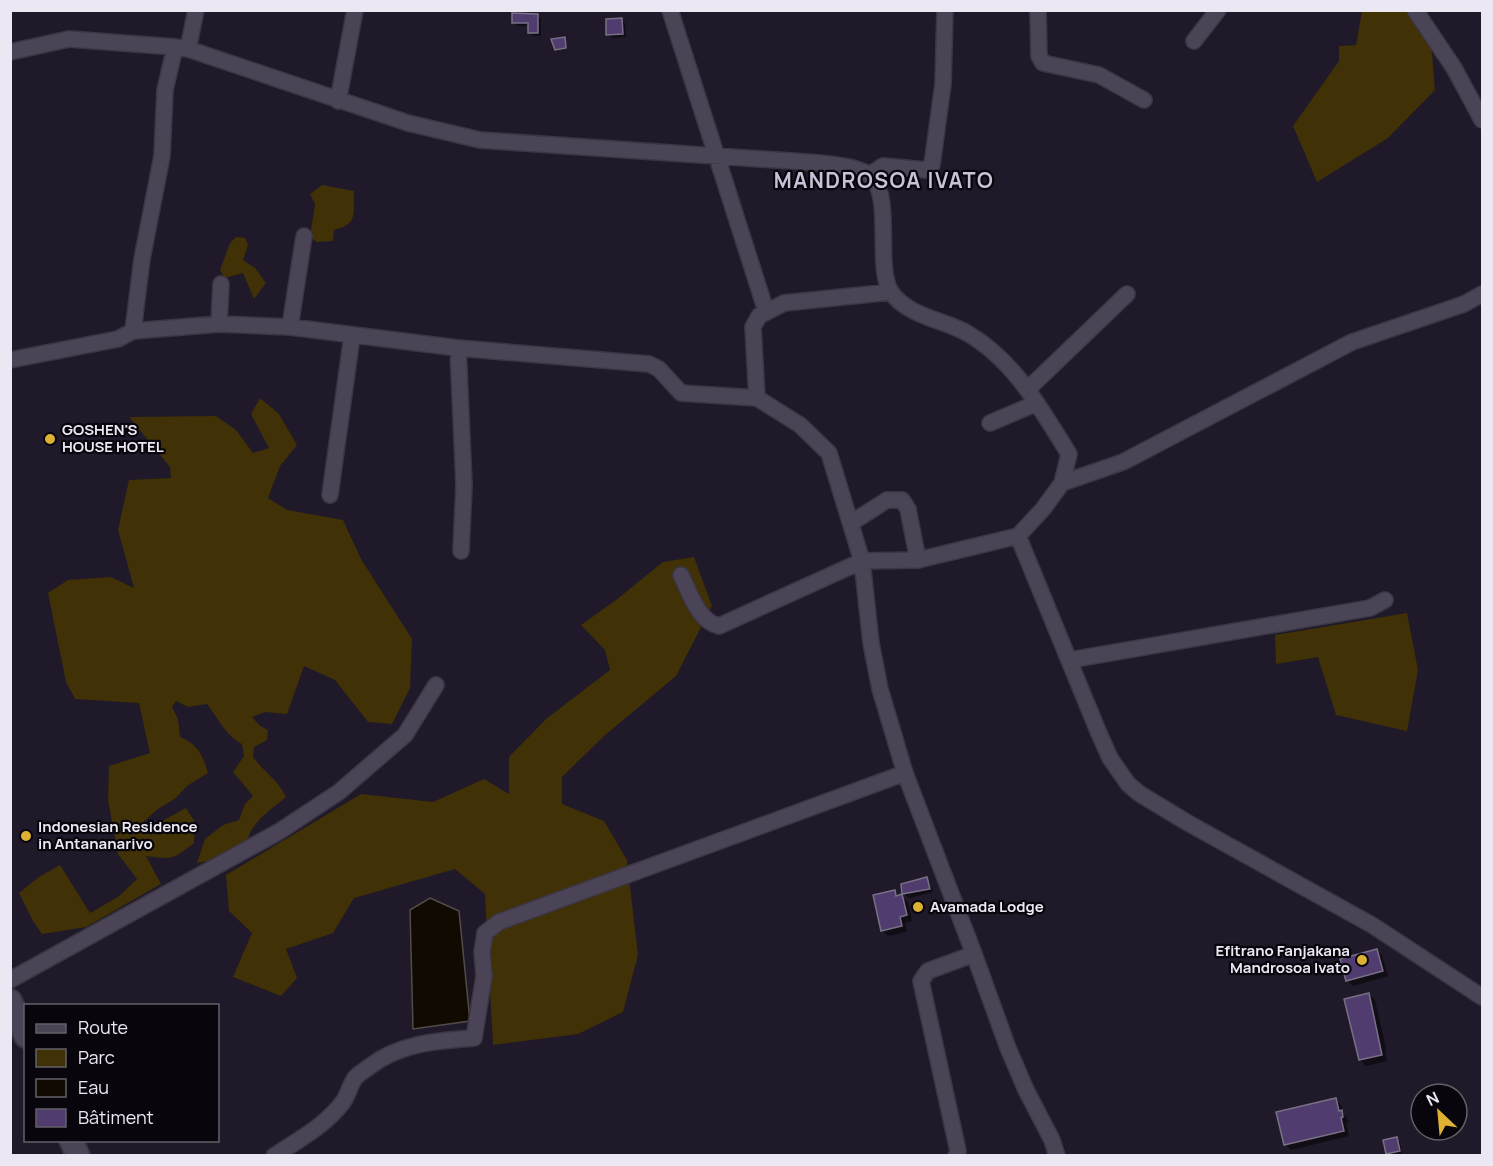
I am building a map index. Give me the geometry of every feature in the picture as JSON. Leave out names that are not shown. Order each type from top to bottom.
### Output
[{"type":"main road","points":[[10,1001],[24,1031]]},
{"type":"street","points":[[133,331],[142,259],[162,156],[165,90],[196,10]]},
{"type":"street","points":[[338,100],[355,10]]},
{"type":"street","points":[[670,10],[766,312]]},
{"type":"street","points":[[870,175],[883,166],[926,170],[932,165],[943,84],[945,10]]},
{"type":"street","points":[[1038,10],[1039,56],[1043,63],[1099,75],[1144,100]]},
{"type":"street","points":[[1194,40],[1218,10]]},
{"type":"street","points":[[1415,10],[1454,68],[1482,120]]},
{"type":"street","points":[[10,52],[69,39],[181,48],[408,123],[480,140],[820,163],[849,167],[870,175],[879,190],[883,220],[885,275],[891,292],[901,302],[967,333],[1000,358],[1028,389],[1069,454],[1062,483],[1043,509],[1018,536],[918,560],[862,561],[719,626],[712,624],[701,614],[681,575]]},
{"type":"street","points":[[290,327],[304,236]]},
{"type":"street","points":[[219,324],[222,284]]},
{"type":"street","points":[[757,399],[753,327],[759,316],[784,303],[891,292]]},
{"type":"street","points":[[1028,389],[1127,294]]},
{"type":"street","points":[[1062,483],[1123,462],[1352,342],[1444,311],[1482,294]]},
{"type":"street","points":[[10,360],[118,339],[133,331],[219,324],[290,327],[458,348],[649,364],[659,369],[681,393],[757,399],[800,425],[829,453],[862,561],[871,643],[880,689],[905,773],[1008,1048],[1057,1155]]},
{"type":"street","points":[[330,495],[352,336]]},
{"type":"street","points":[[458,348],[464,484],[461,551]]},
{"type":"street","points":[[990,423],[1037,403]]},
{"type":"street","points":[[850,523],[887,500],[902,500],[908,509],[918,560]]},
{"type":"street","points":[[1018,536],[1110,758],[1128,784],[1188,823],[1372,925],[1482,997]]},
{"type":"street","points":[[1070,660],[1370,608],[1385,600]]},
{"type":"street","points":[[10,980],[280,831],[339,792],[405,735],[436,685]]},
{"type":"street","points":[[274,1155],[308,1134],[325,1120],[343,1102],[355,1077],[377,1061],[402,1048],[422,1043],[474,1038],[484,976],[482,952],[484,933],[499,922],[905,773]]},
{"type":"street","points":[[956,1155],[958,1151],[921,981],[928,971],[974,954]]},
{"type":"green space","points":[[1362,11],[1417,11],[1430,29],[1435,90],[1388,138],[1317,182],[1293,126],[1339,61],[1339,46],[1356,45]]},
{"type":"green space","points":[[322,185],[354,191],[354,211],[348,224],[334,230],[333,241],[317,242],[310,237],[315,204],[310,194]]},
{"type":"green space","points":[[236,237],[245,238],[248,245],[243,260],[255,268],[266,283],[254,299],[243,273],[225,278],[220,270],[230,243]]},
{"type":"green space","points":[[260,398],[279,414],[297,445],[280,466],[268,498],[287,510],[343,520],[361,559],[412,639],[410,688],[392,724],[368,722],[335,680],[304,666],[287,714],[265,712],[252,717],[260,726],[268,730],[267,740],[254,747],[253,757],[286,797],[256,824],[248,838],[247,846],[220,859],[197,863],[205,839],[223,825],[239,820],[245,804],[253,796],[233,772],[244,756],[242,744],[227,732],[207,704],[188,707],[176,701],[172,707],[178,719],[180,737],[199,751],[208,773],[187,786],[176,798],[158,809],[141,824],[146,832],[152,834],[162,821],[186,808],[195,822],[194,843],[172,857],[146,856],[161,884],[86,927],[42,934],[19,893],[39,877],[60,865],[90,913],[118,897],[137,879],[118,854],[108,800],[109,766],[150,753],[139,703],[75,699],[66,682],[48,593],[68,580],[111,577],[134,588],[118,530],[129,480],[171,478],[170,467],[129,417],[216,416],[236,430],[253,453],[269,448],[251,414]]},
{"type":"green space","points":[[694,557],[712,606],[676,676],[604,736],[562,777],[562,804],[604,821],[627,860],[638,955],[623,1012],[578,1034],[493,1045],[485,894],[455,869],[354,898],[333,933],[286,949],[297,978],[281,996],[233,977],[252,933],[229,911],[226,875],[361,794],[433,802],[484,779],[509,794],[509,757],[546,719],[610,670],[605,650],[581,625],[663,562]]},
{"type":"green space","points":[[1407,613],[1418,670],[1407,731],[1336,715],[1318,657],[1276,664],[1275,635]]},
{"type":"water","points":[[430,898],[459,911],[470,1021],[413,1029],[410,910]]},
{"type":"building","points":[[512,13],[538,14],[538,33],[528,33],[528,23],[512,23]]},
{"type":"building","points":[[622,18],[623,34],[606,35],[606,19]]},
{"type":"building","points":[[565,37],[566,48],[555,50],[551,39]]},
{"type":"building","points":[[927,877],[930,889],[902,894],[901,884]]},
{"type":"building","points":[[895,890],[896,896],[902,894],[907,915],[900,917],[902,926],[881,931],[873,895]]},
{"type":"building","points":[[1377,949],[1383,971],[1346,981],[1340,959]]},
{"type":"building","points":[[1369,993],[1382,1055],[1359,1060],[1344,999]]},
{"type":"building","points":[[1336,1098],[1339,1111],[1342,1110],[1344,1131],[1284,1145],[1276,1112]]},
{"type":"building","points":[[1397,1137],[1400,1151],[1386,1154],[1383,1140]]},
{"type":"place","name":"GOSHEN'S HOUSE HOTEL","points":[[50,439]]},
{"type":"place","name":"Indonesian Residence in Antananarivo","points":[[26,836]]},
{"type":"place","name":"Avamada Lodge","points":[[918,907]]},
{"type":"place","name":"Efitrano Fanjakana Mandrosoa Ivato","points":[[1362,960]]},
{"type":"district","name":"MANDROSOA IVATO","points":[[884,181]]}]
